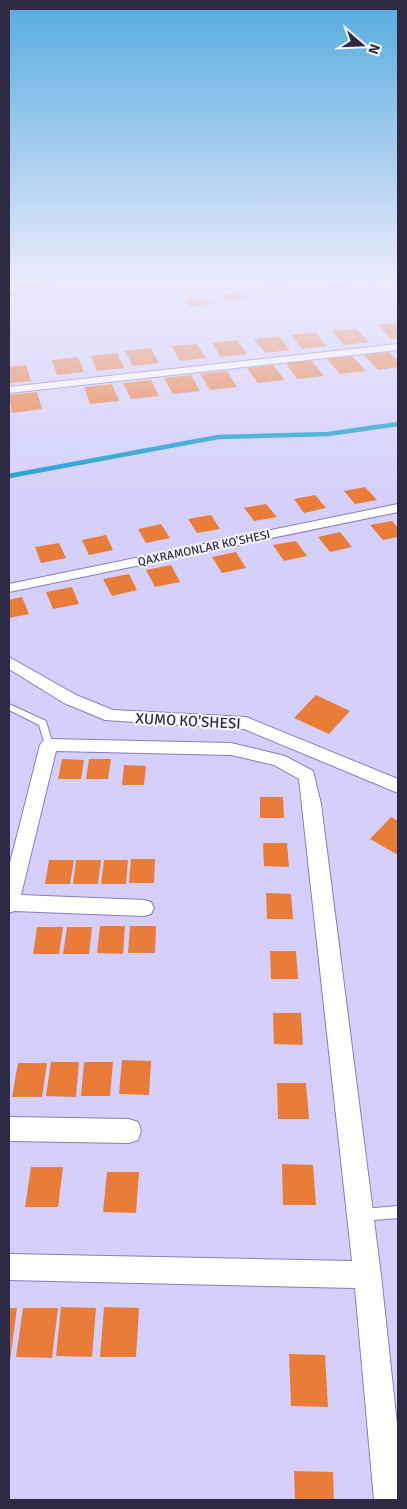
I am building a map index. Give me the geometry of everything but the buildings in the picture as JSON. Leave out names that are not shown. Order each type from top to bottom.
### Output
[{"type":"street","points":[[9,390],[341,352]]},
{"type":"street","name":"QAXRAMONLAR KO'SHESI","points":[[9,588],[398,508]]},
{"type":"street","name":"XUMO KO'SHESI","points":[[12,668],[70,699],[111,716],[246,723],[398,786]]},
{"type":"street","points":[[144,908],[9,904],[49,745],[231,749],[279,760],[307,776],[312,804],[367,1275],[390,1500]]},
{"type":"street","points":[[9,1128],[129,1131]]},
{"type":"street","points":[[9,1267],[367,1275]]},
{"type":"lane","points":[[9,707],[43,723],[49,745]]},
{"type":"lane","points":[[360,1215],[398,1212]]},
{"type":"waterway","points":[[9,476],[218,437],[328,434],[398,424]]}]
